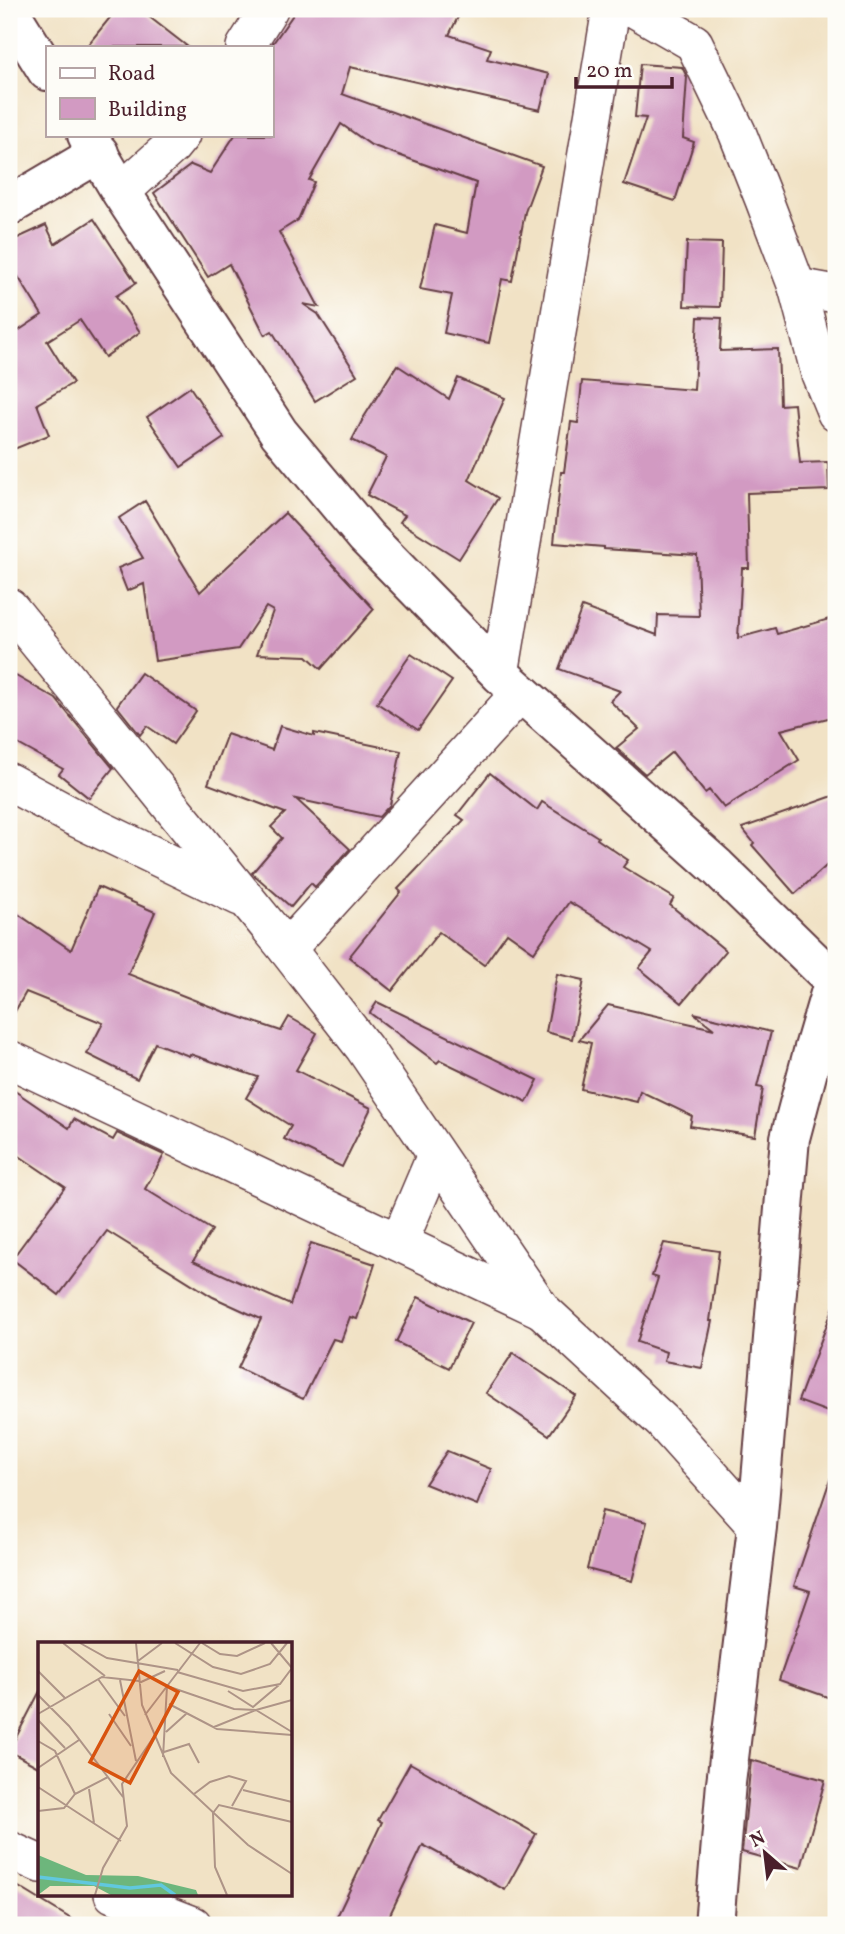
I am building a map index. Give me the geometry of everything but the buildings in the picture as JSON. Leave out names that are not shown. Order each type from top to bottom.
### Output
[{"type":"street","points":[[246,46],[269,9]]},
{"type":"street","points":[[287,949],[510,683],[611,9]]},
{"type":"street","points":[[635,9],[694,43],[737,132],[797,287],[820,374],[836,413]]},
{"type":"street","points":[[9,10],[46,69]]},
{"type":"street","points":[[121,192],[180,136]]},
{"type":"street","points":[[9,206],[93,144],[121,192],[279,433],[366,537],[510,683],[717,867],[835,981],[790,1139],[757,1527],[726,1783],[714,1925]]},
{"type":"street","points":[[797,287],[836,294]]},
{"type":"street","points":[[9,607],[364,1048],[542,1310],[662,1421],[757,1527]]},
{"type":"street","points":[[9,782],[72,816],[248,901]]},
{"type":"street","points":[[9,1059],[542,1310]]},
{"type":"street","points":[[399,1242],[436,1155]]},
{"type":"street","points":[[9,1850],[38,1863]]},
{"type":"street","points":[[118,1896],[193,1925]]}]
